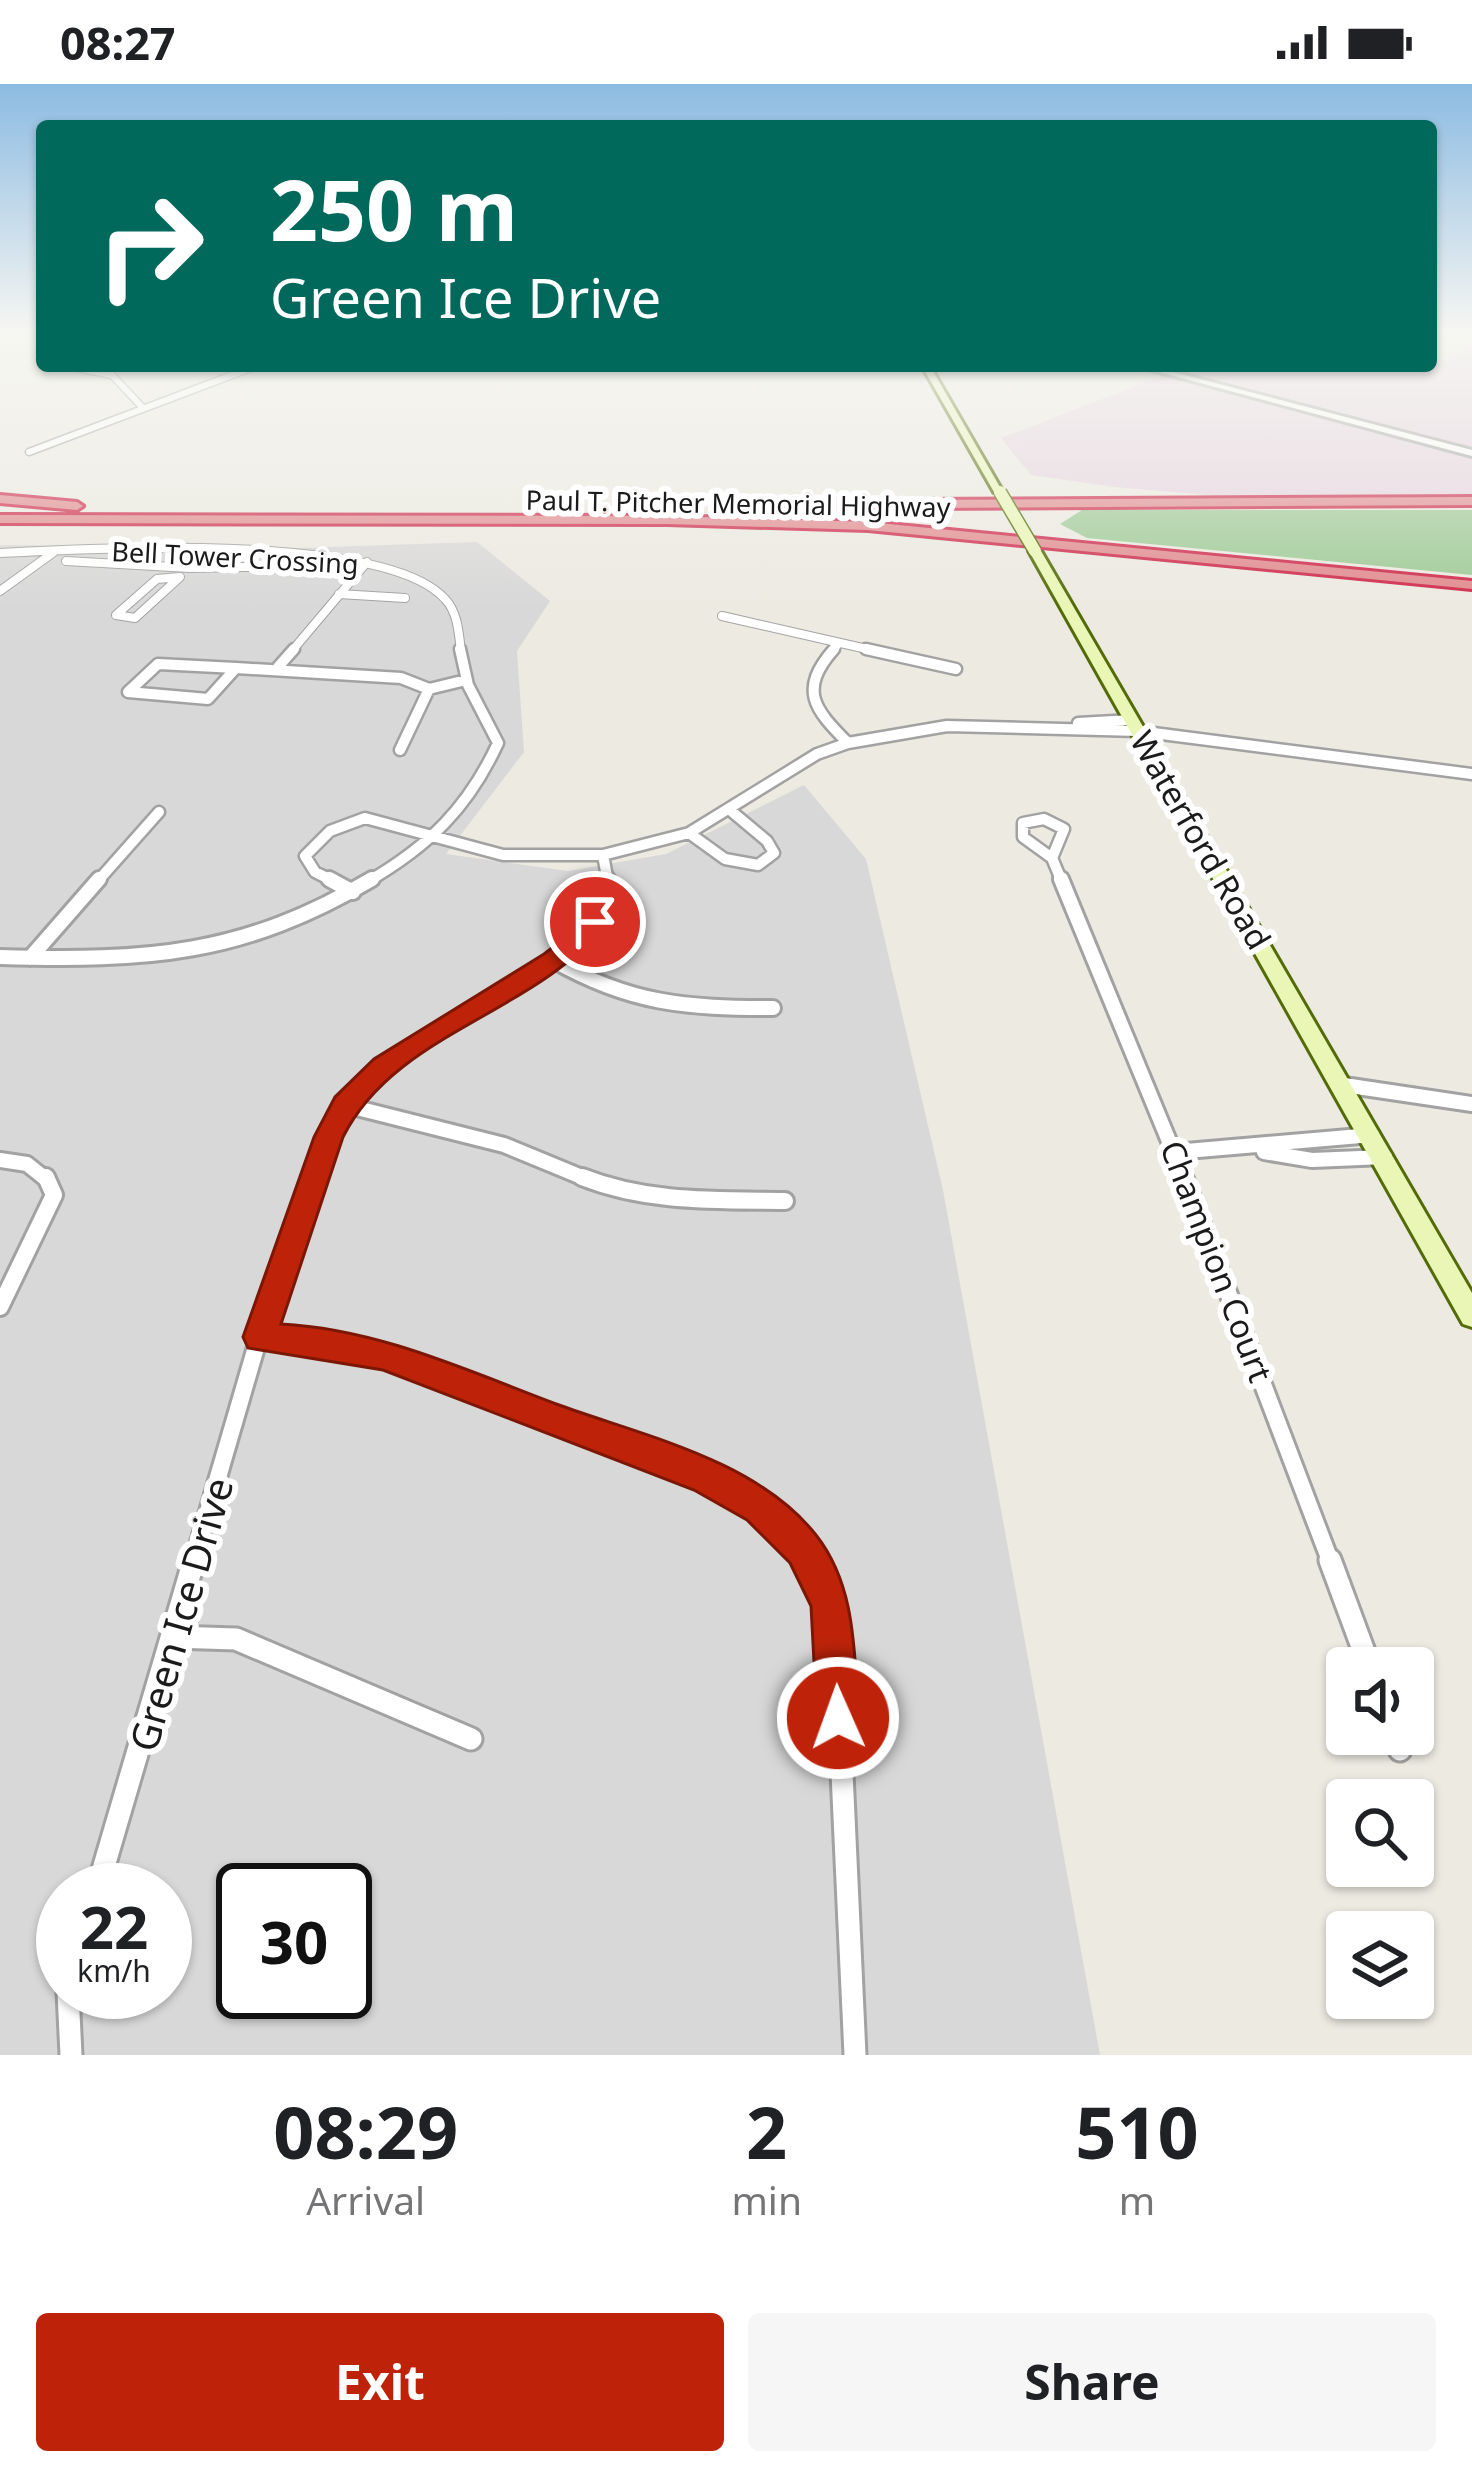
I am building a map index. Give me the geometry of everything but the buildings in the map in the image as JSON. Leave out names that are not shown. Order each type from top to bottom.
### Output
[{"type":"highway","name":"Paul T. Pitcher Memorial Highway","points":[[0,501],[77,506],[1472,501]]},
{"type":"highway","name":"Paul T. Pitcher Memorial Highway","points":[[0,520],[667,520],[868,526],[1472,586]]},
{"type":"main road","name":"Waterford Road","points":[[960,424],[1344,1084],[1472,1316]]},
{"type":"street","points":[[28,452],[100,424]]},
{"type":"street","points":[[1362,424],[1472,453]]},
{"type":"street","points":[[0,591],[54,552]]},
{"type":"street","points":[[180,577],[157,579],[116,615],[135,618],[190,568],[205,552]]},
{"type":"street","name":"Bell Tower Crossing","points":[[0,553],[320,555],[367,562],[411,576],[445,598],[454,616],[466,680],[498,743],[464,811],[436,839],[328,909],[276,931],[188,955],[138,961],[0,957]]},
{"type":"street","points":[[66,561],[190,568],[301,566]]},
{"type":"street","points":[[278,667],[367,562]]},
{"type":"street","points":[[339,594],[405,598]]},
{"type":"street","points":[[722,616],[956,669]]},
{"type":"street","points":[[839,644],[818,666],[811,683],[812,703],[848,743]]},
{"type":"street","points":[[236,668],[208,699],[128,692],[158,664],[278,667],[401,678],[429,689],[466,680]]},
{"type":"street","points":[[400,750],[429,689]]},
{"type":"street","points":[[353,892],[315,872],[305,856],[330,831],[365,818],[503,855],[603,855],[688,833],[817,754],[848,743],[947,726],[1040,732],[1135,726],[1472,774]]},
{"type":"street","points":[[688,833],[729,860],[758,865],[770,858],[774,853],[767,841],[730,810]]},
{"type":"street","points":[[30,958],[159,812]]},
{"type":"street","name":"Green Ice Drive","points":[[105,1863],[260,1337],[320,1159],[345,1105],[383,1066],[553,960],[595,922],[609,890],[603,855]]},
{"type":"street","name":"Champion Court","points":[[1052,858],[1175,1152],[1362,1647]]},
{"type":"street","points":[[553,960],[609,993],[648,1004],[773,1008]]},
{"type":"street","points":[[1344,1084],[1472,1104]]},
{"type":"street","points":[[345,1105],[504,1145],[620,1192],[672,1201],[784,1201]]},
{"type":"street","points":[[1175,1152],[1372,1135]]},
{"type":"street","points":[[1247,1149],[1312,1160],[1385,1157]]},
{"type":"street","points":[[0,1160],[37,1166],[49,1177],[55,1195],[0,1307]]},
{"type":"street","points":[[260,1337],[317,1341],[384,1355],[705,1477],[760,1507],[804,1549],[820,1574],[835,1621],[855,2055]]},
{"type":"street","points":[[173,1637],[236,1639],[472,1739]]},
{"type":"street","points":[[69,2019],[70,2055]]},
{"type":"shaded area","points":[[1037,424],[1353,424],[1472,456],[1472,494],[1219,496],[1115,487],[1031,475],[1001,438]]},
{"type":"shaded area","points":[[1373,424],[1472,424],[1472,450]]},
{"type":"shaded area","points":[[477,542],[550,601],[517,651],[524,752],[446,854],[568,871],[666,854],[804,785],[866,859],[943,1190],[1100,2055],[0,2055],[0,545],[299,548]]},
{"type":"green space","points":[[1082,510],[1472,510],[1472,575],[1087,538],[1060,524]]},
{"type":"route","points":[[595,922],[553,960],[383,1066],[345,1105],[328,1137],[260,1337],[317,1341],[384,1355],[705,1477],[760,1507],[804,1549],[820,1574],[835,1621],[838,1718]]}]
